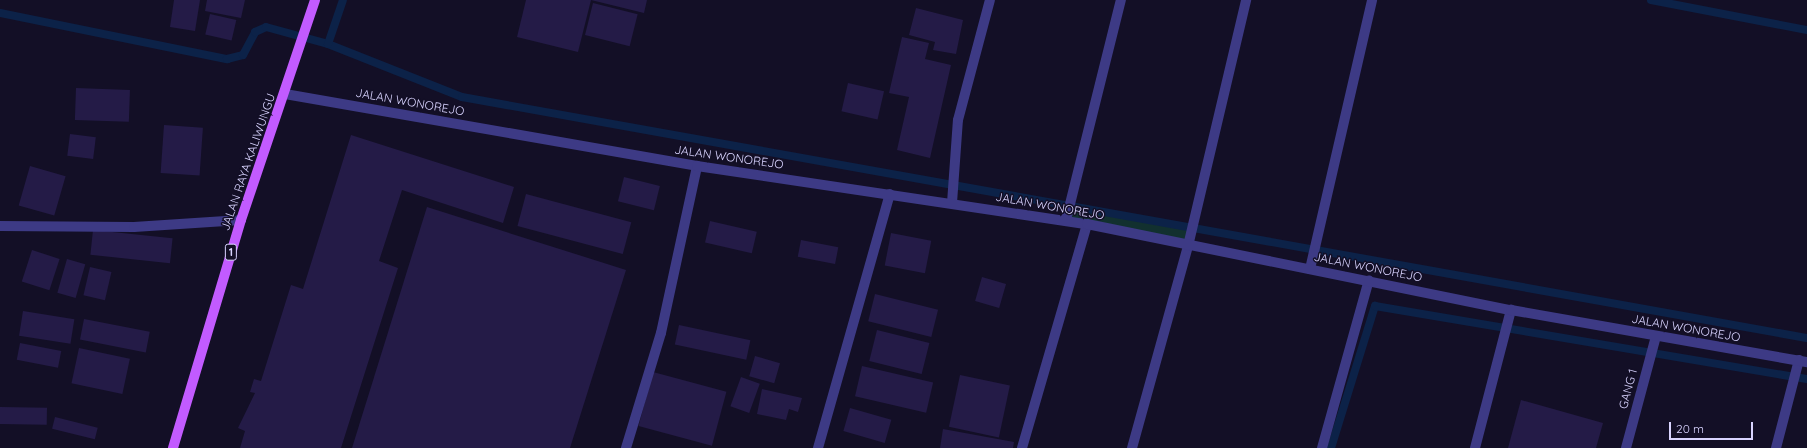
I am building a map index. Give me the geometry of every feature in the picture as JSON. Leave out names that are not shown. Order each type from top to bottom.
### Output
[{"type":"main road","name":"JALAN RAYA KALIWUNGU","points":[[173,448],[241,220],[285,94],[315,0]]},
{"type":"street","points":[[952,198],[955,181],[958,120],[990,0]]},
{"type":"street","points":[[1066,220],[1121,0]]},
{"type":"street","points":[[1132,448],[1188,246],[1194,213],[1246,0]]},
{"type":"street","points":[[1310,269],[1372,0]]},
{"type":"street","name":"JALAN WONOREJO","points":[[285,94],[697,166],[890,194],[952,198],[1087,224],[1188,246],[1369,280],[1655,340],[1803,361]]},
{"type":"street","points":[[626,448],[661,333],[697,166]]},
{"type":"street","points":[[818,448],[890,194]]},
{"type":"street","points":[[0,226],[134,227],[241,220]]},
{"type":"street","points":[[1022,448],[1087,224]]},
{"type":"street","points":[[1322,448],[1369,280]]},
{"type":"street","points":[[1475,448],[1511,310]]},
{"type":"street","name":"GANG 1","points":[[1626,448],[1655,340]]},
{"type":"street","points":[[1776,448],[1797,372],[1803,361]]},
{"type":"green space","points":[[1072,207],[1188,227],[1186,243],[1071,218]]},
{"type":"building","points":[[174,0],[200,0],[195,31],[170,27]]},
{"type":"building","points":[[207,0],[245,0],[241,18],[205,11]]},
{"type":"building","points":[[526,0],[591,0],[578,52],[517,37]]},
{"type":"building","points":[[591,0],[647,0],[644,13]]},
{"type":"building","points":[[593,3],[638,14],[630,46],[585,35]]},
{"type":"building","points":[[916,8],[963,20],[956,54],[933,50],[935,42],[909,35]]},
{"type":"building","points":[[210,14],[236,20],[232,41],[205,34]]},
{"type":"building","points":[[902,37],[929,43],[925,59],[951,65],[930,158],[897,150],[909,97],[889,93]]},
{"type":"building","points":[[848,83],[884,91],[878,120],[841,111]]},
{"type":"building","points":[[76,88],[130,90],[129,122],[75,120]]},
{"type":"building","points":[[164,125],[203,128],[200,176],[161,173]]},
{"type":"building","points":[[70,134],[96,137],[93,159],[67,156]]},
{"type":"building","points":[[351,135],[514,187],[503,223],[402,190],[379,261],[398,268],[341,448],[240,448],[245,431],[238,428],[255,393],[250,392],[254,379],[261,381],[291,285],[303,289]]},
{"type":"building","points":[[30,166],[66,176],[54,216],[19,205]]},
{"type":"building","points":[[624,177],[660,186],[654,210],[618,201]]},
{"type":"building","points":[[526,194],[631,222],[623,254],[517,226]]},
{"type":"building","points":[[427,207],[626,270],[570,448],[352,448]]},
{"type":"building","points":[[710,221],[757,232],[752,253],[705,242]]},
{"type":"building","points":[[93,230],[173,238],[170,263],[90,255]]},
{"type":"building","points":[[891,233],[931,241],[925,273],[885,265]]},
{"type":"building","points":[[801,240],[838,247],[835,264],[798,257]]},
{"type":"building","points":[[32,250],[60,259],[49,290],[22,281]]},
{"type":"building","points":[[67,259],[85,264],[76,298],[57,293]]},
{"type":"building","points":[[90,267],[111,272],[105,300],[83,295]]},
{"type":"building","points":[[982,277],[1006,284],[999,308],[975,301]]},
{"type":"building","points":[[875,294],[938,310],[931,337],[868,321]]},
{"type":"building","points":[[23,311],[74,319],[70,344],[19,336]]},
{"type":"building","points":[[84,319],[150,332],[146,352],[80,340]]},
{"type":"building","points":[[679,325],[750,340],[746,360],[675,345]]},
{"type":"building","points":[[877,330],[929,343],[922,374],[869,361]]},
{"type":"building","points":[[20,343],[61,351],[58,368],[17,360]]},
{"type":"building","points":[[79,348],[130,359],[122,394],[72,383]]},
{"type":"building","points":[[755,356],[780,363],[774,383],[749,376]]},
{"type":"building","points":[[862,366],[933,382],[926,413],[855,396]]},
{"type":"building","points":[[653,372],[726,392],[712,446],[639,426]]},
{"type":"building","points":[[960,375],[1010,386],[999,437],[949,427]]},
{"type":"building","points":[[741,377],[760,384],[749,413],[730,406]]},
{"type":"building","points":[[762,389],[802,398],[798,412],[789,409],[786,420],[757,414]]},
{"type":"building","points":[[1521,400],[1603,423],[1596,448],[1508,448]]},
{"type":"building","points":[[0,407],[47,408],[47,425],[0,424]]},
{"type":"building","points":[[850,408],[891,420],[885,443],[843,431]]},
{"type":"building","points":[[55,417],[98,428],[95,439],[52,429]]},
{"type":"building","points":[[943,429],[1014,442],[1013,448],[940,448]]},
{"type":"waterway","points":[[328,44],[343,0]]},
{"type":"waterway","points":[[1651,0],[1807,30]]},
{"type":"waterway","points":[[0,13],[227,59],[243,55],[255,32],[266,27],[328,44],[462,97],[1807,338]]},
{"type":"waterway","points":[[1331,448],[1375,306],[1807,379]]}]
